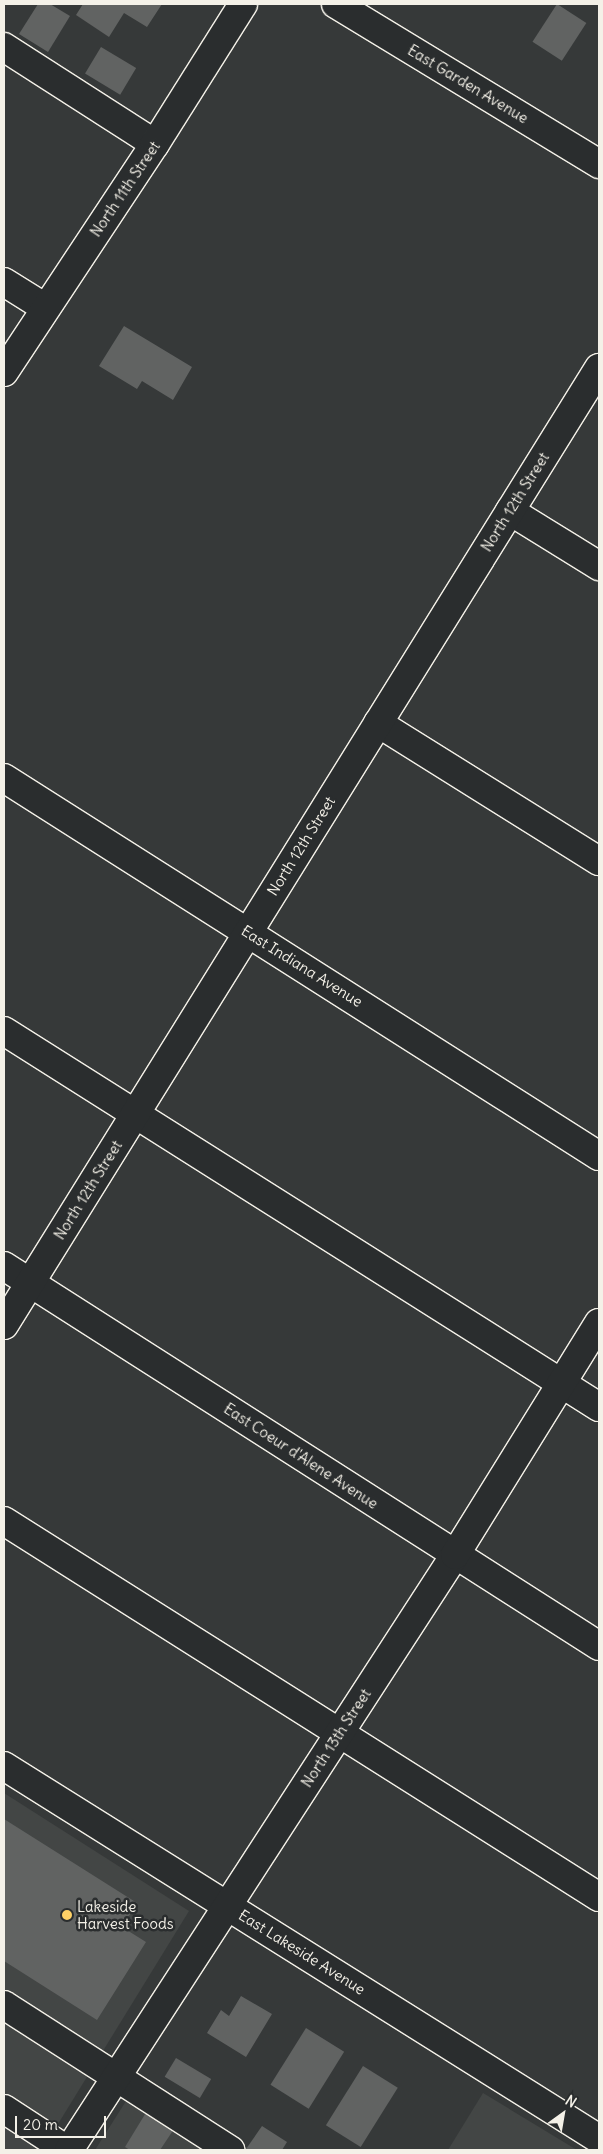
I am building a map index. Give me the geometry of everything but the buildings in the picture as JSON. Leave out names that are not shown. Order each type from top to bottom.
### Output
[{"type":"street","name":"North 11th Street","points":[[4,372],[44,307],[155,144],[243,4]]},
{"type":"street","name":"East Garden Avenue","points":[[336,4],[599,164]]},
{"type":"street","points":[[4,47],[155,144]]},
{"type":"street","points":[[4,282],[44,307]]},
{"type":"street","name":"North 12th Street","points":[[4,1325],[599,368]]},
{"type":"street","points":[[510,511],[599,566]]},
{"type":"street","points":[[378,723],[599,861]]},
{"type":"street","name":"East Indiana Avenue","points":[[4,778],[599,1156]]},
{"type":"street","points":[[4,1032],[599,1407]]},
{"type":"street","name":"East Coeur d'Alene Avenue","points":[[4,1266],[599,1646]]},
{"type":"street","name":"North 13th Street","points":[[68,2150],[456,1555],[599,1323]]},
{"type":"street","points":[[4,1522],[599,1897]]},
{"type":"street","name":"East Lakeside Avenue","points":[[4,1766],[599,2138]]},
{"type":"street","points":[[4,2005],[230,2150]]},
{"type":"street","points":[[7,2121],[68,2150]]},
{"type":"shaded area","points":[[4,1793],[189,1911],[42,2150],[4,2150]]},
{"type":"shaded area","points":[[140,2079],[251,2150],[95,2150]]},
{"type":"shaded area","points":[[483,2093],[577,2150],[448,2150]]},
{"type":"place","name":"Lakeside Harvest Foods","points":[[67,1915]]}]
